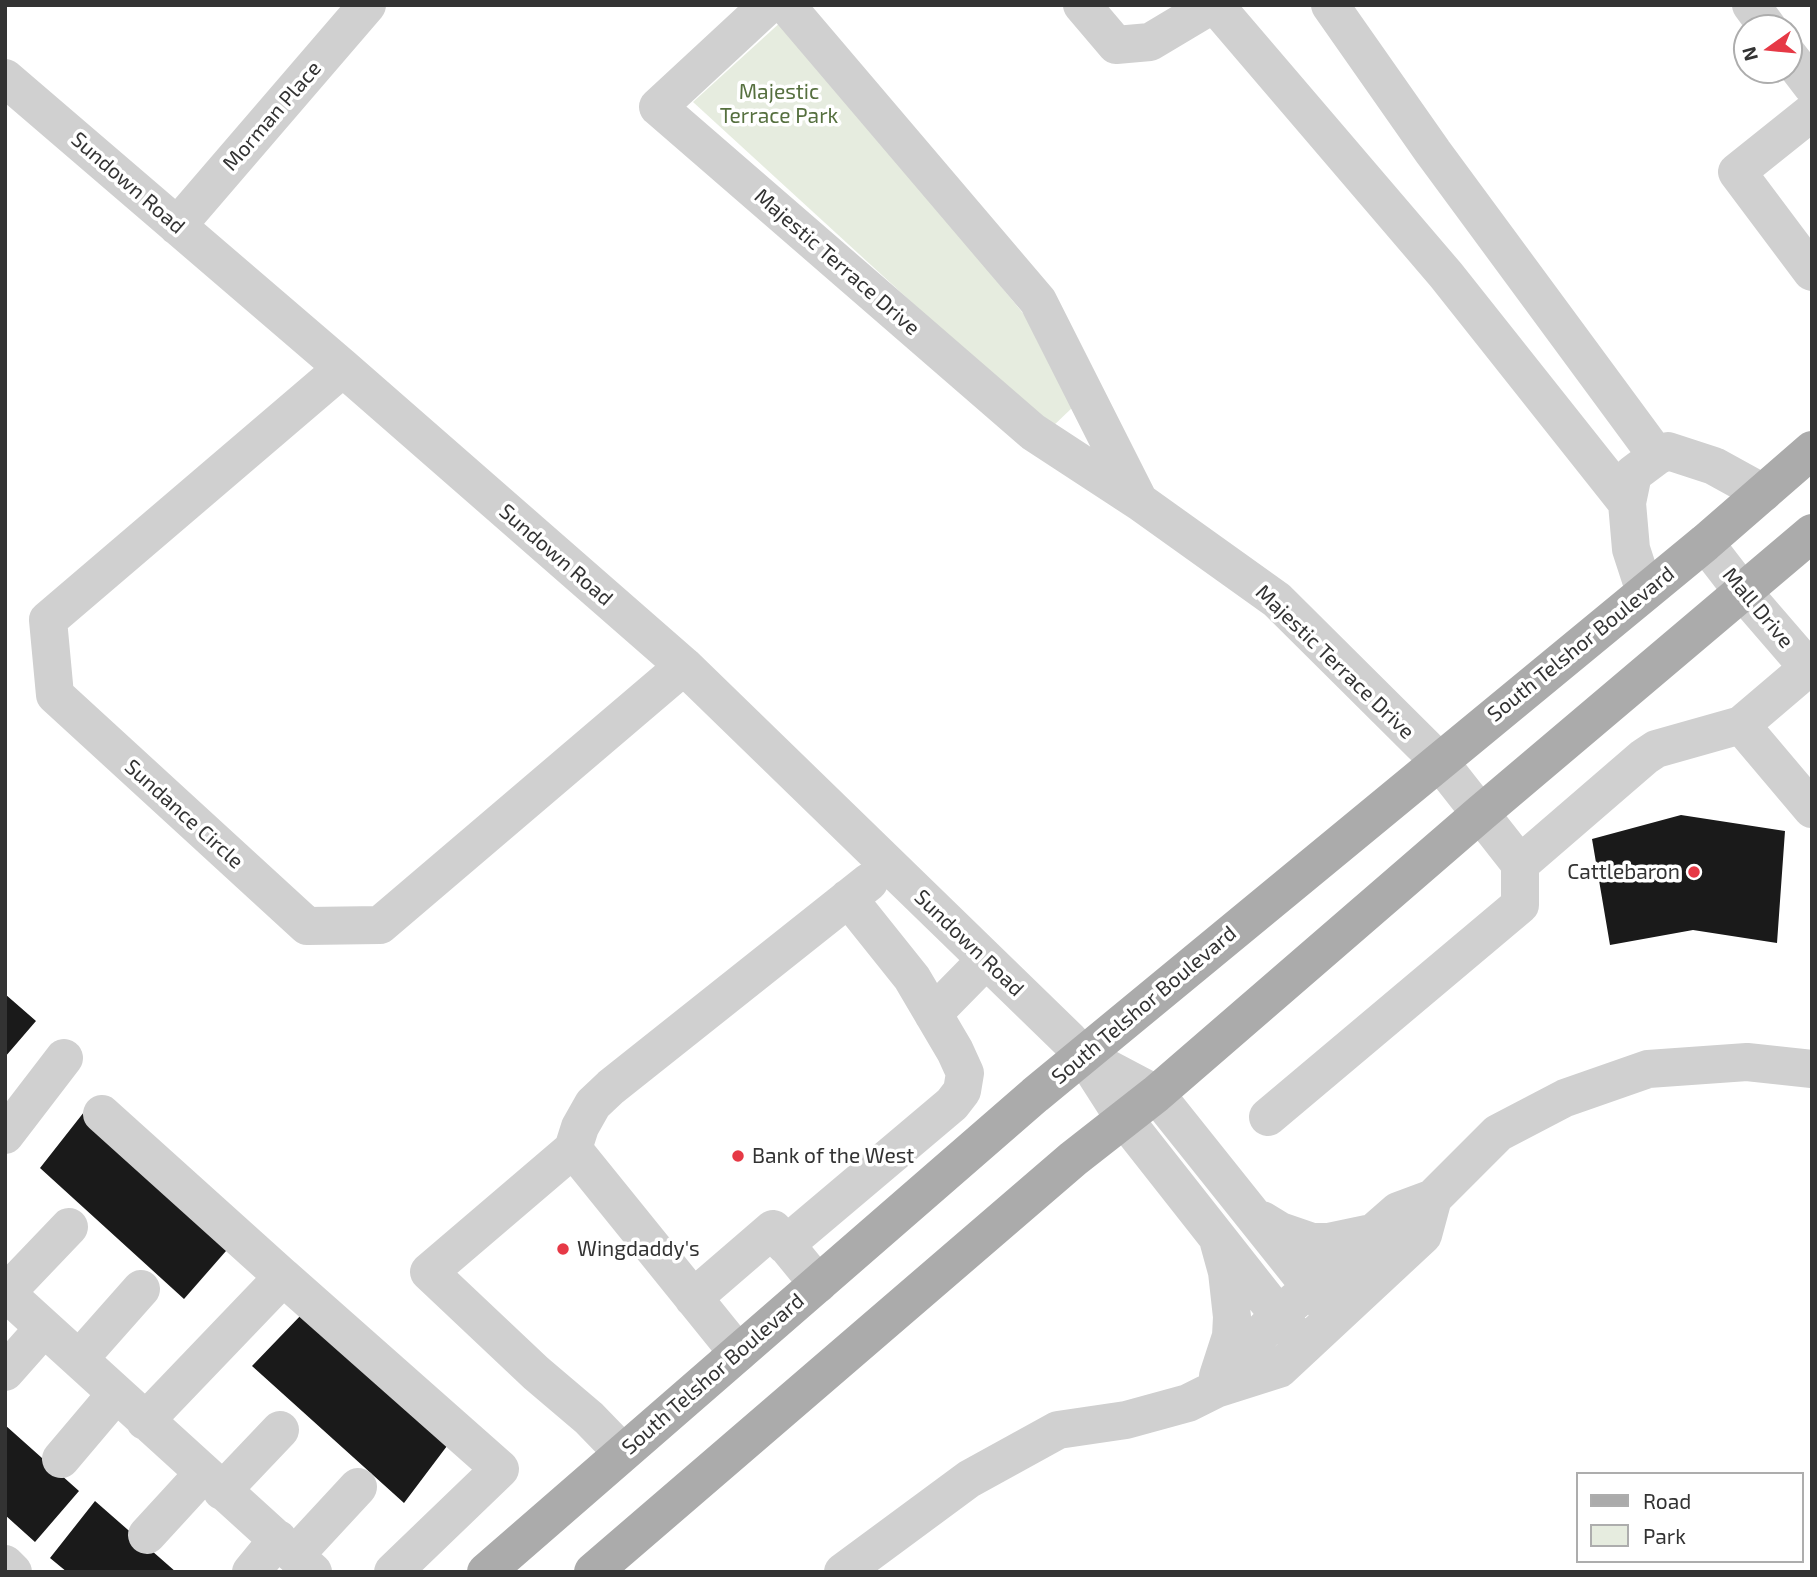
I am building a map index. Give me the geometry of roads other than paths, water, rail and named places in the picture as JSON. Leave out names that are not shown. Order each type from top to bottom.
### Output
[{"type":"main road","name":"South Telshor Boulevard","points":[[486,1572],[1035,1096],[1704,543],[1812,450]]},
{"type":"main road","points":[[593,1572],[1073,1159],[1156,1094],[1481,813],[1812,533]]},
{"type":"street","name":"Morman Place","points":[[177,226],[367,5]]},
{"type":"street","name":"Majestic Terrace Drive","points":[[768,5],[658,107],[1034,432],[1140,502],[1277,600],[1438,761],[1520,864]]},
{"type":"street","name":"Majestic Terrace Drive","points":[[786,5],[1038,301],[1140,502]]},
{"type":"street","points":[[1082,5],[1116,45],[1150,42],[1214,5],[1446,275],[1627,503]]},
{"type":"street","points":[[1330,5],[1433,152],[1657,456]]},
{"type":"street","name":"Sundown Road","points":[[5,78],[684,666],[986,960],[1084,1056],[1125,1120],[1303,1346]]},
{"type":"street","points":[[1812,112],[1737,172],[1812,272]]},
{"type":"street","name":"Sundance Circle","points":[[343,368],[48,621],[55,695],[307,926],[380,925],[684,666]]},
{"type":"street","points":[[1645,592],[1631,549],[1627,503],[1633,474],[1668,451],[1714,466],[1762,493]]},
{"type":"street","name":"Mall Drive","points":[[1704,543],[1810,670]]},
{"type":"street","points":[[1268,1117],[1520,905],[1520,864],[1644,757],[1656,749],[1741,725],[1810,670]]},
{"type":"street","points":[[1741,725],[1812,809]]},
{"type":"street","points":[[622,1452],[589,1418],[536,1373],[429,1272],[573,1149],[580,1127],[593,1104],[611,1087],[889,866]]},
{"type":"street","points":[[785,1245],[952,1104],[962,1091],[965,1073],[912,978],[848,898]]},
{"type":"street","points":[[933,1014],[986,960]]},
{"type":"street","name":"Sundown Road","points":[[1084,1056],[1156,1094],[1335,1317]]},
{"type":"street","points":[[5,1135],[64,1058]]},
{"type":"street","points":[[1216,1389],[1279,1315],[1398,1211],[1433,1198],[1499,1133],[1565,1098],[1648,1069],[1747,1062],[1812,1069]]},
{"type":"street","points":[[102,1114],[500,1469],[393,1572]]},
{"type":"street","points":[[573,1149],[738,1353]]},
{"type":"street","points":[[844,1572],[970,1479],[1058,1430],[1126,1419],[1188,1403],[1216,1389],[1279,1369],[1423,1235],[1433,1198]]},
{"type":"street","points":[[1251,1214],[1280,1231],[1311,1242],[1328,1242],[1373,1233]]},
{"type":"street","points":[[69,1227],[6,1293],[295,1555]]},
{"type":"street","points":[[693,1298],[773,1229],[817,1284]]},
{"type":"street","points":[[1216,1389],[1231,1336],[1232,1317],[1227,1272],[1218,1238]]},
{"type":"street","points":[[145,1421],[283,1277]]},
{"type":"street","points":[[79,1359],[141,1289]]},
{"type":"street","points":[[5,1372],[44,1328]]},
{"type":"street","points":[[61,1458],[116,1394]]},
{"type":"street","points":[[147,1535],[280,1430]]},
{"type":"street","points":[[251,1572],[295,1555],[358,1487]]},
{"type":"street","points":[[5,1564],[13,1572]]},
{"type":"place","name":"Cattlebaron","points":[[1694,872]]},
{"type":"place","name":"Bank of the West","points":[[738,1156]]},
{"type":"place","name":"Wingdaddy's","points":[[563,1249]]},
{"type":"park label","name":"Majestic Terrace Park","points":[[779,104]]}]
